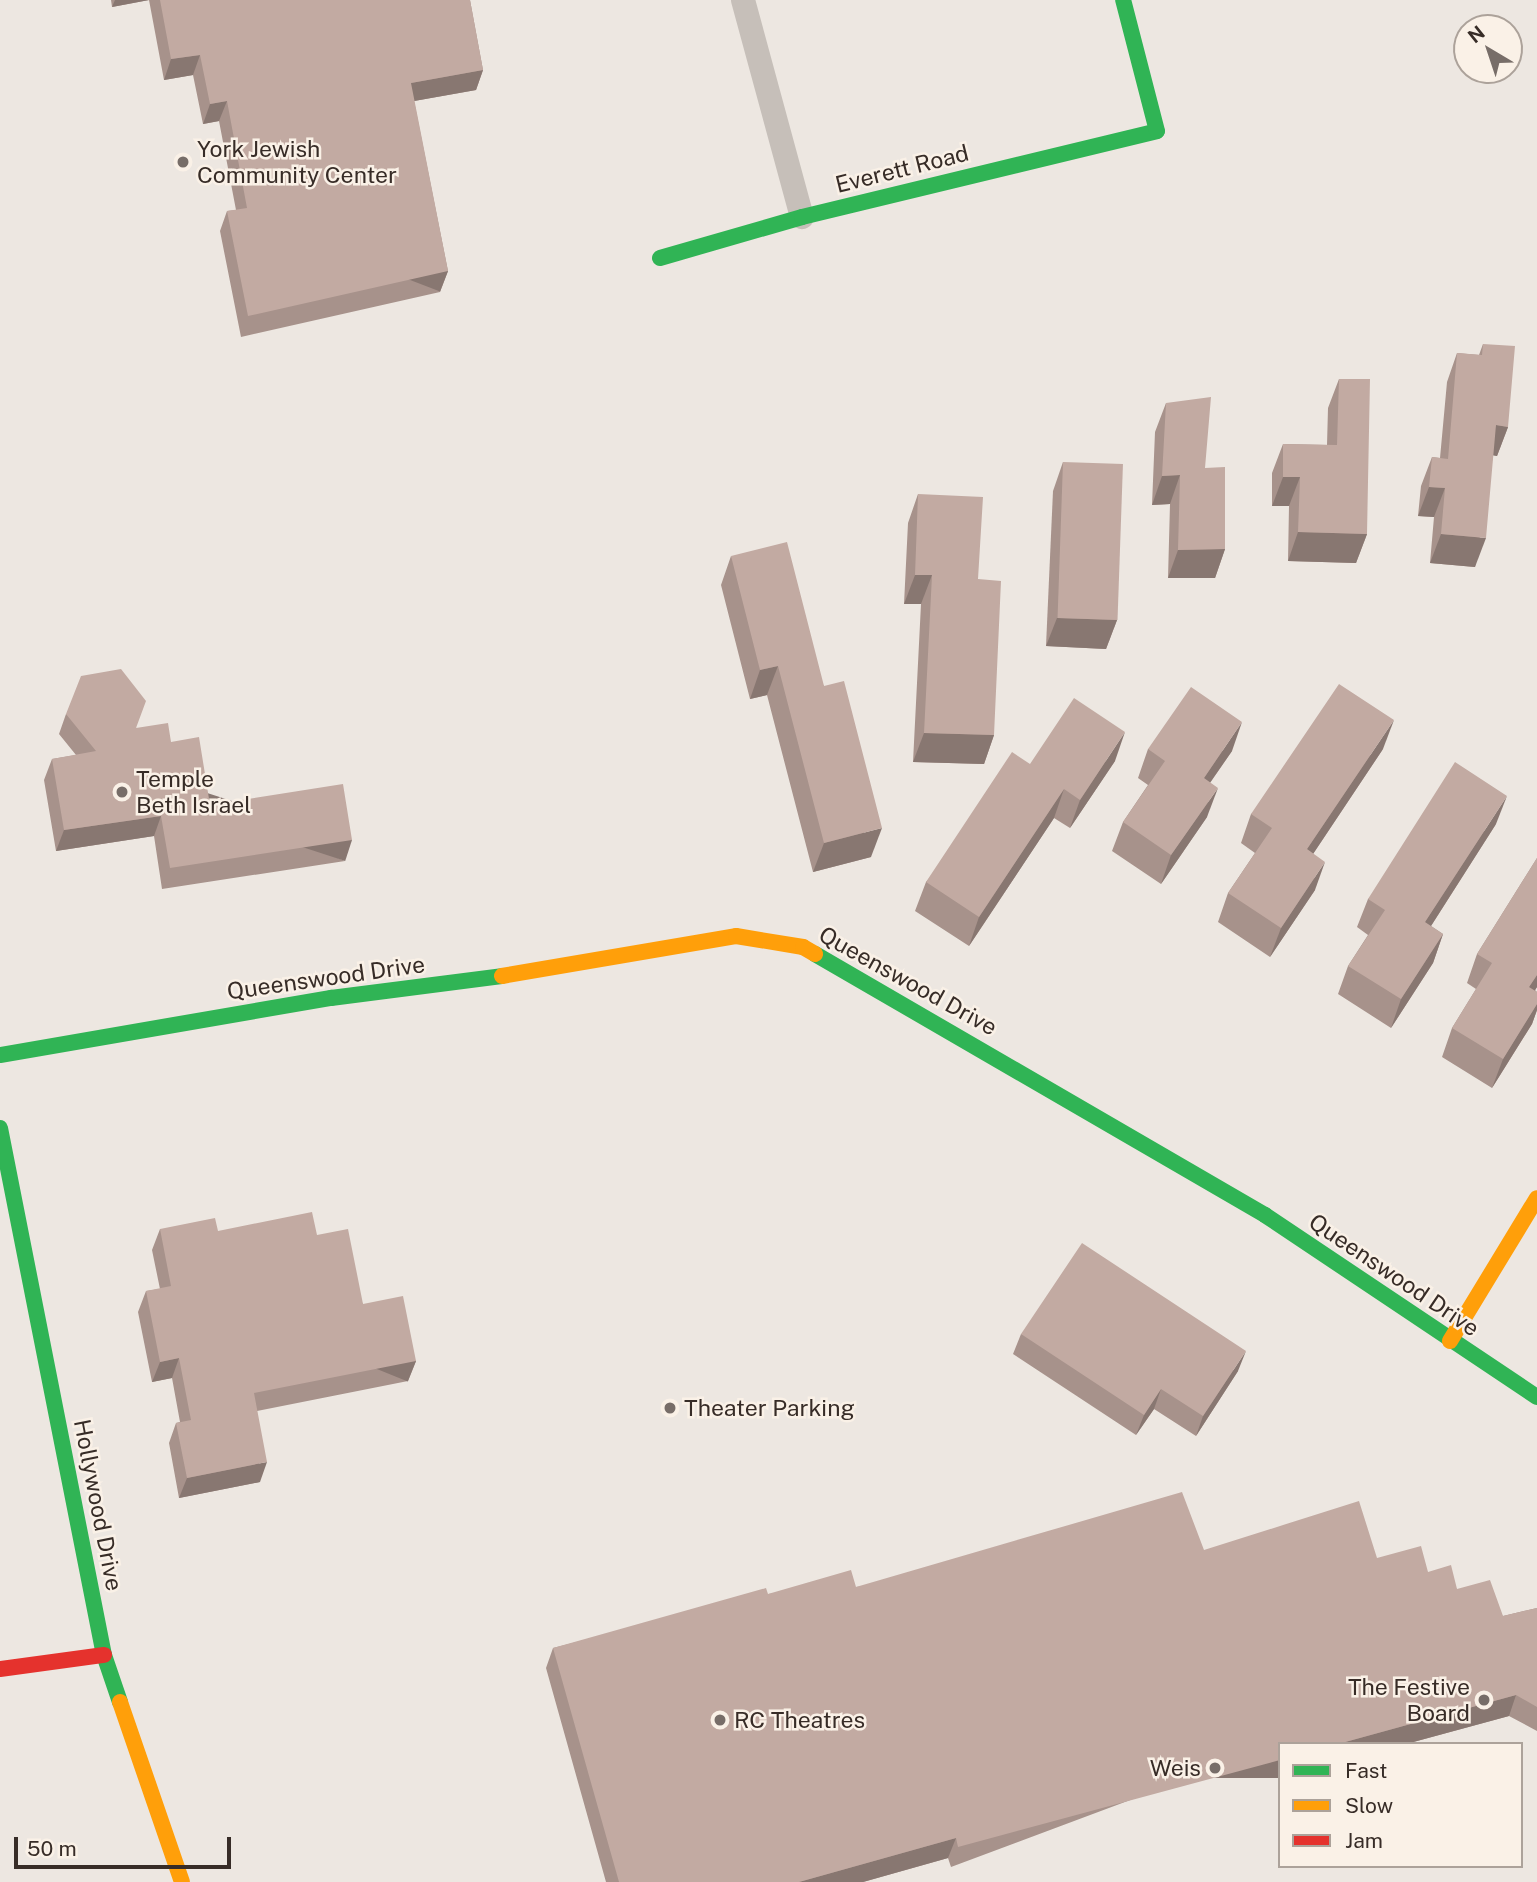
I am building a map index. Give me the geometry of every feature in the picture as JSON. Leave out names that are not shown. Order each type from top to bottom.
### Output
[{"type":"street","points":[[743,0],[802,217]]},
{"type":"street","name":"Everett Road","points":[[660,258],[802,217],[1157,131],[1123,0]]},
{"type":"street","name":"Queenswood Drive","points":[[0,1055],[331,998],[480,980],[736,936],[803,947],[1265,1215],[1537,1397]]},
{"type":"street","name":"Hollywood Drive","points":[[0,1128],[104,1655],[181,1882]]},
{"type":"street","points":[[1450,1341],[1537,1198]]},
{"type":"street","points":[[0,1669],[104,1655]]},
{"type":"building","points":[[160,0],[470,0],[483,70],[411,83],[448,271],[248,316],[227,211],[247,208],[227,101],[210,104],[200,55],[171,59]]},
{"type":"building","points":[[1483,344],[1515,346],[1508,427],[1496,425],[1486,538],[1441,534],[1445,488],[1429,487],[1432,457],[1448,459],[1457,353],[1482,355]]},
{"type":"building","points":[[1339,379],[1370,379],[1367,534],[1298,532],[1300,477],[1283,477],[1283,444],[1337,445]]},
{"type":"building","points":[[1211,397],[1205,468],[1225,467],[1225,549],[1178,550],[1180,475],[1162,476],[1166,403]]},
{"type":"building","points":[[1063,462],[1123,464],[1118,620],[1058,618]]},
{"type":"building","points":[[918,494],[983,497],[978,579],[1001,581],[994,735],[924,733],[932,575],[915,575]]},
{"type":"building","points":[[787,542],[824,686],[844,681],[882,828],[824,843],[778,666],[760,670],[731,556]]},
{"type":"building","name":"Temple Beth Israel","points":[[121,669],[146,701],[136,728],[168,723],[171,742],[199,737],[210,805],[343,784],[352,840],[170,868],[161,816],[64,830],[52,759],[96,751],[66,714],[81,676]]},
{"type":"building","points":[[1339,684],[1394,720],[1307,849],[1325,862],[1281,928],[1228,893],[1272,828],[1251,814]]},
{"type":"building","points":[[1191,687],[1242,722],[1204,778],[1218,788],[1171,855],[1123,822],[1165,761],[1148,749]]},
{"type":"building","points":[[1074,698],[1125,732],[1080,800],[1064,789],[979,917],[926,882],[1012,752],[1030,764]]},
{"type":"building","points":[[1455,762],[1507,796],[1425,922],[1443,934],[1401,999],[1348,966],[1385,910],[1368,899]]},
{"type":"building","points":[[1537,858],[1537,975],[1529,987],[1537,992],[1537,1004],[1503,1059],[1452,1028],[1492,963],[1477,954]]},
{"type":"building","points":[[312,1212],[317,1235],[348,1229],[363,1304],[403,1296],[416,1361],[254,1393],[267,1462],[187,1478],[176,1423],[191,1420],[179,1358],[160,1362],[146,1291],[171,1286],[160,1229],[215,1218],[218,1231]]},
{"type":"building","points":[[1082,1243],[1246,1351],[1203,1416],[1161,1389],[1144,1415],[1021,1334]]},
{"type":"building","points":[[1182,1492],[1204,1550],[1359,1501],[1377,1558],[1421,1546],[1428,1572],[1451,1565],[1457,1589],[1490,1580],[1503,1616],[1537,1608],[1537,1707],[1516,1695],[1345,1742],[1278,1742],[1278,1761],[958,1847],[956,1838],[799,1882],[619,1882],[553,1648],[766,1588],[768,1594],[851,1570],[856,1587]]},
{"type":"traffic: fast","points":[[660,258],[802,217],[1157,131],[1123,0]]},
{"type":"traffic: fast","points":[[815,954],[1265,1215],[1537,1397]]},
{"type":"traffic: fast","points":[[0,1055],[331,998],[502,976]]},
{"type":"traffic: fast","points":[[0,1128],[104,1655],[120,1702]]},
{"type":"traffic: slow","points":[[502,976],[736,936],[803,947],[815,954]]},
{"type":"traffic: slow","points":[[1450,1341],[1537,1198]]},
{"type":"traffic: slow","points":[[120,1702],[182,1882]]},
{"type":"traffic: jam","points":[[0,1669],[104,1655]]},
{"type":"place","name":"York Jewish Community Center","points":[[183,162]]},
{"type":"place","name":"Temple Beth Israel","points":[[122,792]]},
{"type":"place","name":"Theater Parking","points":[[670,1408]]},
{"type":"place","name":"The Festive Board","points":[[1484,1700]]},
{"type":"place","name":"RC Theatres","points":[[720,1720]]},
{"type":"place","name":"Weis","points":[[1215,1768]]}]
